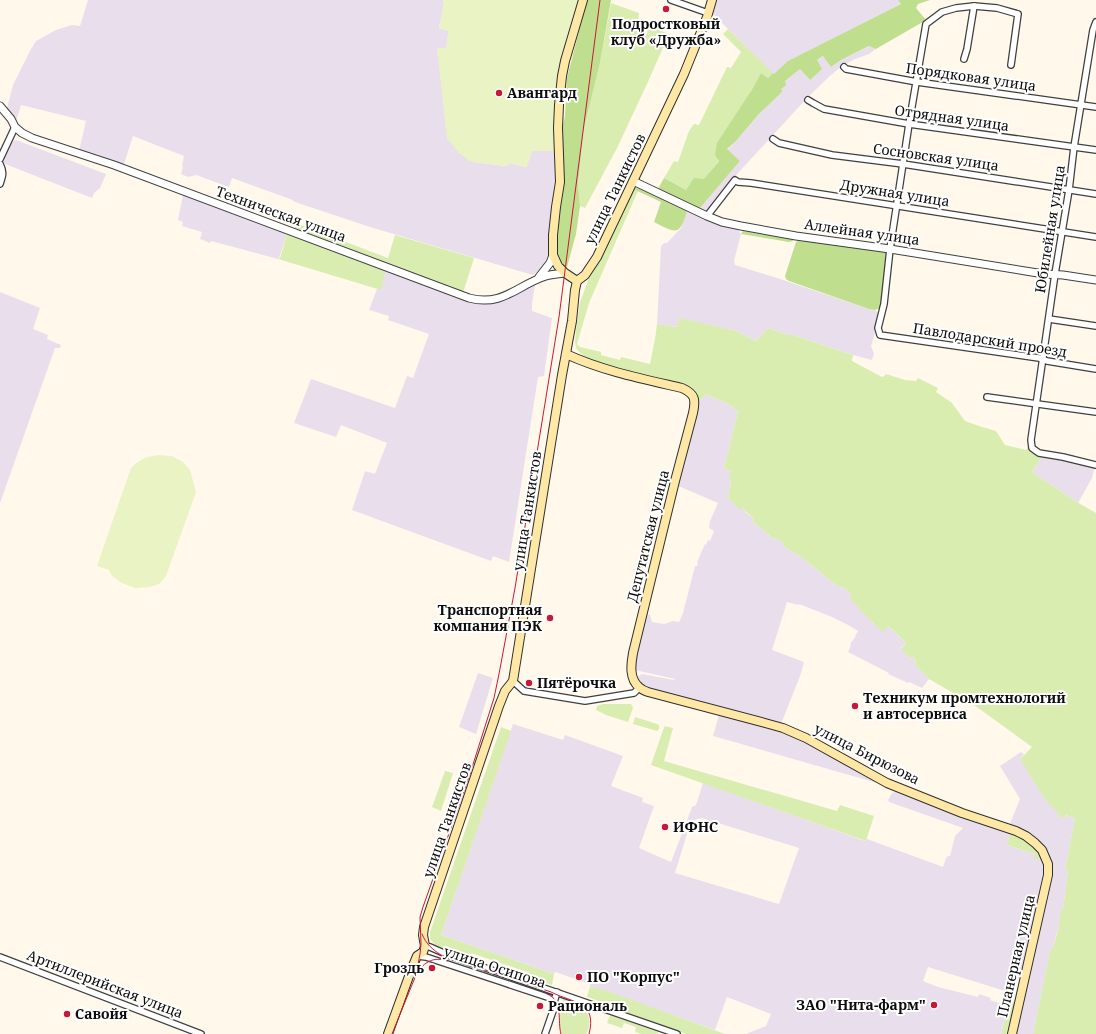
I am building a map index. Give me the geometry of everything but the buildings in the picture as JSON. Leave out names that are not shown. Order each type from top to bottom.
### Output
[{"type":"main road","points":[[577,281],[565,274],[558,266],[553,255],[553,235],[560,182],[558,128],[562,76],[583,0]]},
{"type":"main road","name":"улица Танкистов","points":[[388,1034],[423,953],[424,927],[499,706],[505,691],[513,681],[572,321],[577,281],[585,275],[597,257],[684,74],[712,0]]},
{"type":"main road","name":"Депутатская улица","points":[[566,354],[585,363],[601,368],[682,388],[693,395],[695,405],[631,660],[634,682],[639,688]]},
{"type":"main road","name":"улица Бирюзова","points":[[639,688],[648,692],[783,728],[806,738],[887,783],[962,813],[1026,836],[1042,850],[1048,864],[1046,883]]},
{"type":"main road","name":"Планерная улица","points":[[1012,1034],[1046,883]]},
{"type":"street","points":[[671,0],[708,13]]},
{"type":"street","points":[[964,58],[967,49],[974,6]]},
{"type":"street","points":[[890,248],[926,24],[942,12],[956,8],[974,6],[997,8],[1018,14],[1011,65]]},
{"type":"street","name":"Юбилейная улица","points":[[1096,22],[1074,147],[1069,190],[1061,231],[1031,440],[1032,448],[1038,453],[1096,465]]},
{"type":"street","name":"Порядковая улица","points":[[844,67],[846,69],[916,82],[1096,107]]},
{"type":"street","name":"Отрядная улица","points":[[808,100],[824,109],[909,124],[1096,150]]},
{"type":"street","name":"Техническая улица","points":[[0,106],[15,127],[22,133],[32,138],[114,165],[479,301],[496,299],[505,296],[544,276],[565,274]]},
{"type":"street","points":[[0,159],[15,127]]},
{"type":"street","name":"Сосновская улица","points":[[773,139],[779,143],[832,155],[903,164],[1096,194]]},
{"type":"street","points":[[0,164],[3,175],[0,184]]},
{"type":"street","name":"Дружная улица","points":[[707,216],[735,180],[738,182],[897,205],[1096,237]]},
{"type":"street","name":"Аллейная улица","points":[[633,181],[707,216],[722,222],[740,226],[796,236],[890,248],[1036,273],[1055,274],[1096,280]]},
{"type":"street","name":"Павлодарский проезд","points":[[890,248],[884,304],[878,328],[880,334],[1096,369]]},
{"type":"street","points":[[534,281],[543,273],[550,263],[553,255]]},
{"type":"street","points":[[1048,319],[1096,326]]},
{"type":"street","points":[[987,397],[1096,412]]},
{"type":"street","points":[[513,681],[524,691],[585,701],[634,694],[639,688]]},
{"type":"street","name":"улица Осипова","points":[[557,992],[554,1002],[550,998],[423,953],[430,947],[448,955],[557,992],[677,1034]]},
{"type":"street","name":"Артиллерийская улица","points":[[0,957],[201,1034]]},
{"type":"street","points":[[545,1034],[554,1008],[554,1002]]},
{"type":"shaded area","points":[[88,0],[443,0],[444,4],[439,28],[449,31],[446,48],[438,48],[473,162],[506,166],[510,163],[526,167],[532,151],[555,151],[557,180],[550,249],[544,266],[533,275],[370,227],[309,207],[232,178],[229,187],[196,175],[188,177],[181,174],[184,156],[133,136],[123,167],[79,151],[86,121],[21,105],[16,122],[7,108],[13,85],[30,51],[36,41],[56,30],[72,25],[80,26]]},
{"type":"shaded area","points":[[714,0],[898,0],[901,4],[789,61],[774,75],[711,12]]},
{"type":"shaded area","points":[[870,46],[876,49],[869,54],[842,66],[807,98],[738,173],[708,210],[705,211],[700,208],[740,161],[727,150],[758,115],[783,91],[781,89],[785,81],[800,69],[810,80],[817,60],[824,56],[831,67],[841,60]]},
{"type":"shaded area","points":[[16,140],[106,174],[100,188],[94,193],[92,198],[5,164],[3,162],[4,153],[11,143]]},
{"type":"shaded area","points":[[183,195],[287,234],[279,258],[278,259],[211,241],[210,243],[200,239],[202,232],[182,226],[183,222],[178,220]]},
{"type":"shaded area","points":[[687,211],[737,229],[741,234],[734,261],[735,265],[875,310],[880,315],[871,346],[874,354],[872,360],[768,328],[756,341],[736,331],[680,319],[677,327],[657,324],[661,246],[664,243],[667,243],[681,228]]},
{"type":"shaded area","points":[[386,270],[479,303],[495,303],[505,300],[535,285],[532,311],[552,318],[544,376],[538,377],[509,562],[493,556],[491,561],[352,510],[365,471],[375,474],[387,443],[341,425],[336,437],[294,423],[311,379],[395,408],[407,376],[413,378],[429,334],[388,320],[389,316],[369,310],[377,289],[381,289]]},
{"type":"shaded area","points":[[0,292],[40,308],[33,329],[48,335],[47,339],[61,345],[60,348],[55,348],[0,503]]},
{"type":"shaded area","points":[[706,394],[734,407],[738,411],[724,469],[731,471],[728,498],[742,509],[743,508],[746,510],[745,512],[754,518],[752,521],[775,540],[776,538],[781,540],[784,544],[783,546],[801,557],[840,588],[842,586],[852,595],[850,598],[872,622],[883,631],[889,626],[906,643],[901,648],[911,659],[913,657],[916,661],[914,664],[929,679],[922,688],[888,674],[889,673],[848,652],[851,645],[850,644],[858,631],[832,617],[799,604],[787,602],[772,650],[804,662],[781,724],[649,689],[638,681],[637,677],[642,674],[675,679],[635,670],[644,614],[650,615],[652,622],[664,624],[673,621],[679,622],[683,613],[695,566],[697,566],[697,562],[705,544],[706,545],[708,540],[710,541],[714,531],[709,528],[710,521],[718,503],[676,485],[698,400],[701,400]]},
{"type":"shaded area","points":[[1042,456],[1095,466],[1092,478],[1078,503],[1032,472]]},
{"type":"shaded area","points":[[478,673],[493,678],[476,734],[459,727]]},
{"type":"shaded area","points":[[719,715],[759,724],[804,741],[871,777],[877,783],[713,736]]},
{"type":"shaded area","points":[[513,724],[563,740],[565,735],[623,756],[611,786],[643,798],[642,802],[654,806],[639,848],[671,862],[692,807],[696,805],[703,783],[865,841],[867,839],[943,867],[946,858],[950,856],[955,836],[963,828],[889,802],[888,800],[892,793],[895,792],[1010,834],[1007,845],[1035,854],[1043,860],[1044,865],[1043,883],[1021,976],[1018,979],[1011,980],[1008,992],[928,967],[923,981],[938,987],[978,997],[979,994],[991,998],[990,1000],[1008,1006],[1001,1034],[746,1034],[766,1026],[771,1014],[727,997],[715,1030],[590,986],[590,984],[555,972],[554,974],[441,935]],"holes":[[[702,818],[799,848],[779,904],[675,873],[691,821]]]},
{"type":"shaded area","points":[[1021,752],[1024,754],[1020,759],[1063,819],[1065,815],[1075,819],[1065,870],[1068,871],[1063,909],[1053,948],[1051,948],[1033,1034],[1015,1034],[1049,858],[1009,826],[1020,799],[1000,766]]},
{"type":"green space","name":"Авангард","points":[[443,0],[579,0],[575,19],[558,74],[555,114],[555,151],[532,151],[527,167],[510,163],[506,166],[468,160],[458,152],[447,138],[437,48],[446,48],[449,31],[439,28],[444,4]]},
{"type":"green space","points":[[587,0],[611,0],[600,63],[584,128],[578,184],[580,206],[576,234],[566,271],[560,263],[557,250],[557,235],[563,183],[562,129],[565,116],[567,78]]},
{"type":"green space","points":[[898,0],[930,0],[918,4],[916,8],[926,20],[876,49],[869,46],[841,60],[831,67],[823,56],[817,60],[822,69],[810,80],[800,69],[785,81],[786,85],[781,89],[783,91],[758,115],[736,141],[727,149],[740,161],[700,208],[658,189],[664,178],[686,190],[694,178],[704,179],[719,161],[715,155],[717,143],[761,73],[768,78],[788,61],[901,4]]},
{"type":"green space","points":[[611,3],[639,13],[638,22],[669,34],[617,148],[585,208],[580,206],[578,184],[584,128],[600,63]]},
{"type":"green space","points":[[728,29],[773,73],[768,78],[761,73],[719,160],[704,180],[686,190],[664,178],[674,161],[678,162],[689,131],[694,124],[699,125],[727,67],[731,68],[741,52],[723,34]]},
{"type":"green space","points":[[637,188],[687,211],[679,229],[667,229],[654,222],[661,202],[633,189]]},
{"type":"green space","points":[[633,189],[638,191],[589,303],[577,344],[580,347],[601,352],[601,355],[620,360],[621,357],[650,364],[657,324],[677,327],[680,318],[736,331],[756,341],[768,328],[788,335],[793,335],[853,355],[852,361],[882,377],[886,374],[905,380],[916,381],[918,378],[938,388],[936,392],[952,403],[965,421],[996,431],[1005,445],[1026,450],[1029,445],[1031,451],[1042,456],[1032,472],[1075,501],[1096,513],[1096,1034],[1033,1034],[1051,947],[1053,948],[1058,930],[1061,909],[1063,909],[1068,871],[1065,870],[1075,819],[1066,815],[1063,819],[1044,798],[1020,759],[1032,747],[974,705],[929,679],[914,664],[916,661],[913,657],[911,659],[901,649],[906,643],[889,626],[883,632],[849,598],[852,595],[842,586],[840,588],[801,557],[783,546],[784,544],[781,540],[780,541],[776,538],[775,540],[752,521],[754,518],[743,508],[741,510],[728,498],[731,471],[724,469],[738,411],[733,409],[734,407],[706,394],[701,400],[698,400],[694,390],[688,386],[596,363],[580,353],[576,348],[576,330],[580,302],[588,281],[630,191]]},
{"type":"green space","points":[[296,223],[388,258],[395,235],[474,258],[463,293],[297,231],[295,228]]},
{"type":"green space","points":[[743,231],[791,237],[793,241],[789,242],[741,234]]},
{"type":"green space","points":[[287,234],[386,270],[381,290],[278,259],[280,258]]},
{"type":"green space","points":[[800,239],[885,251],[887,254],[880,308],[875,310],[869,309],[786,279],[785,276],[796,242]]},
{"type":"green space","points":[[158,455],[172,456],[183,462],[190,470],[196,492],[166,576],[159,584],[150,587],[135,588],[122,583],[112,576],[109,570],[97,566],[131,468],[143,459]]},
{"type":"green space","points":[[603,704],[631,704],[633,708],[628,722],[596,710],[597,706]]},
{"type":"green space","points":[[635,717],[659,725],[659,729],[657,731],[633,724]]},
{"type":"green space","points":[[665,726],[673,728],[664,761],[837,811],[840,805],[874,816],[866,841],[651,765]]},
{"type":"green space","points":[[501,727],[511,731],[441,935],[554,974],[552,985],[529,977],[530,973],[471,953],[469,957],[436,946],[430,939],[430,932]]},
{"type":"green space","points":[[445,771],[453,773],[441,811],[432,807]]},
{"type":"green space","points":[[1010,834],[1021,838],[1034,847],[1043,860],[1034,858],[1035,854],[1007,845]]},
{"type":"green space","points":[[590,986],[725,1034],[686,1034],[587,997]]},
{"type":"green space","points":[[563,999],[576,1003],[588,1014],[589,1028],[586,1034],[562,1034],[560,1016]]},
{"type":"green space","points":[[1006,1000],[1015,1003],[1015,1005],[1008,1034],[1001,1034],[1008,1007],[1004,1005]]},
{"type":"green space","points":[[610,1015],[658,1032],[658,1034],[641,1034],[635,1032],[636,1027],[624,1023],[622,1028],[607,1023]]},
{"type":"tram line","points":[[392,1034],[416,975],[421,944],[420,917],[470,774],[494,698],[499,674],[515,588],[559,317],[600,0]]},
{"type":"tram line","points":[[422,934],[425,941],[441,955],[575,1001],[586,1009],[590,1015],[591,1023],[589,1034]]},
{"type":"tram line","points":[[417,973],[426,963],[430,961],[438,959],[447,961]]},
{"type":"tram line","points":[[547,994],[556,1001],[558,1006],[561,1034]]},
{"type":"place","name":"Подростковый клуб «Дружба»","points":[[666,9]]},
{"type":"place","name":"Авангард","points":[[499,93]]},
{"type":"place","name":"Транспортная компания ПЭК","points":[[550,618]]},
{"type":"place","name":"Пятёрочка","points":[[529,683]]},
{"type":"place","name":"Техникум промтехнологий и автосервиса","points":[[855,706]]},
{"type":"place","name":"ИФНС","points":[[665,827]]},
{"type":"place","name":"Гроздь","points":[[432,968]]},
{"type":"place","name":"ПО \"Корпус\"","points":[[579,977]]},
{"type":"place","name":"ЗАО \"Нита-фарм\"","points":[[934,1005]]},
{"type":"place","name":"Рациональ","points":[[540,1006]]},
{"type":"place","name":"Савойя","points":[[67,1014]]}]
